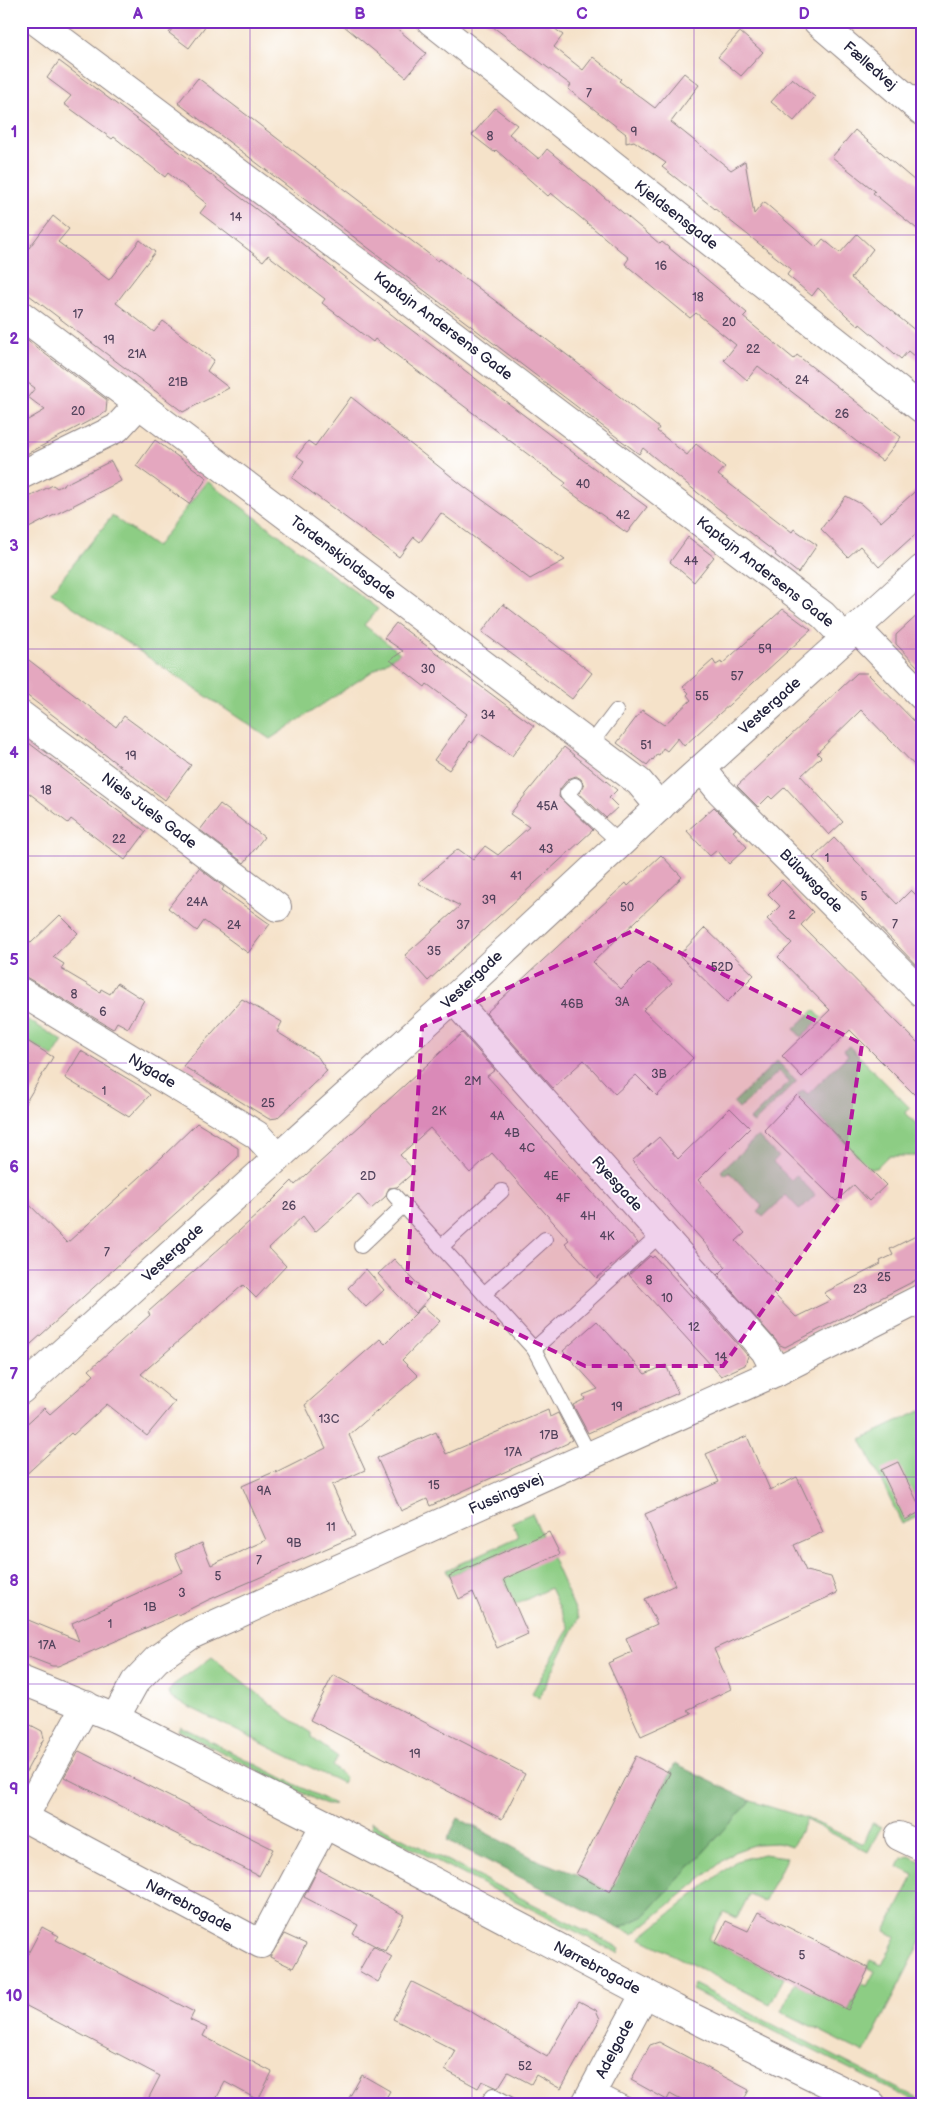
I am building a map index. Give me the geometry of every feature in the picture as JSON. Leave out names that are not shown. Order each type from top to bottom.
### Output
[{"type":"street","name":"Kaptajn Andersens Gade","points":[[36,21],[382,280],[823,615],[851,633],[922,696]]},
{"type":"street","name":"Kjeldsensgade","points":[[431,21],[922,409]]},
{"type":"street","name":"Fælledvej","points":[[818,21],[922,111]]},
{"type":"street","name":"Tordenskjoldsgade","points":[[21,315],[639,782],[660,807]]},
{"type":"street","points":[[21,475],[117,428],[139,404]]},
{"type":"street","name":"Vestergade","points":[[21,1390],[453,999],[702,768],[922,569]]},
{"type":"street","name":"Niels Juels Gade","points":[[21,715],[277,907]]},
{"type":"street","name":"Bülowsgade","points":[[702,768],[720,791],[922,993]]},
{"type":"street","name":"Nygade","points":[[21,992],[256,1135],[277,1157]]},
{"type":"street","name":"Ryesgade","points":[[453,999],[766,1351],[776,1372]]},
{"type":"street","name":"Fussingsvej","points":[[116,1718],[135,1682],[157,1659],[191,1635],[776,1372],[922,1298]]},
{"type":"street","name":"Nørrebrogade","points":[[21,1680],[116,1718],[325,1824],[645,1993],[872,2105]]},
{"type":"street","name":"Nørrebrogade","points":[[86,1705],[22,1816],[261,1944],[325,1824]]},
{"type":"street","name":"Adelgade","points":[[589,2096],[645,1993]]},
{"type":"lane","points":[[590,745],[616,711]]},
{"type":"lane","points":[[575,785],[567,794],[620,844]]},
{"type":"lane","points":[[441,1247],[502,1191]]},
{"type":"lane","points":[[394,1195],[534,1349],[590,1456]]},
{"type":"lane","points":[[361,1246],[404,1206]]},
{"type":"lane","points":[[534,1349],[661,1234]]},
{"type":"lane","points":[[484,1294],[545,1239]]},
{"type":"lane","points":[[486,2105],[493,2095],[511,2105]]},
{"type":"lane","points":[[589,2096],[627,2105]]},
{"type":"highlighted area","points":[[635,930],[862,1044],[839,1203],[723,1366],[585,1366],[407,1281],[422,1027]]},
{"type":"green space","points":[[207,481],[378,609],[364,625],[400,653],[270,739],[51,592],[112,516],[156,547]]},
{"type":"green space","points":[[814,1010],[828,1025],[823,1029],[816,1023],[801,1037],[794,1029]]},
{"type":"green space","points":[[21,1016],[63,1041],[53,1057],[21,1037]]},
{"type":"green space","points":[[849,1046],[910,1108],[905,1112],[922,1130],[922,1156],[888,1156],[876,1168],[846,1167],[858,1156],[797,1095],[803,1090],[808,1094],[848,1055],[844,1050]]},
{"type":"green space","points":[[777,1061],[797,1081],[754,1123],[750,1120],[789,1082],[779,1071],[739,1109],[733,1103]]},
{"type":"green space","points":[[758,1136],[778,1157],[773,1162],[791,1180],[796,1175],[815,1195],[800,1210],[786,1195],[763,1217],[757,1211],[762,1206],[729,1172],[725,1175],[721,1171]]},
{"type":"green space","points":[[922,1410],[922,1526],[918,1517],[902,1524],[861,1439]]},
{"type":"green space","points":[[532,1513],[579,1618],[539,1698],[532,1693],[569,1628],[550,1588],[515,1605],[504,1579],[522,1544],[449,1576],[446,1570],[518,1537],[512,1522]]},
{"type":"green space","points":[[212,1657],[287,1717],[312,1733],[312,1738],[338,1757],[332,1766],[345,1777],[342,1783],[171,1698],[169,1692],[173,1685]]},
{"type":"green space","points":[[180,1726],[334,1804],[326,1805],[178,1730]]},
{"type":"green space","points":[[675,1764],[751,1801],[644,1916],[619,1928],[447,1840],[458,1818],[539,1861],[576,1874],[609,1891]]},
{"type":"green space","points":[[751,1801],[806,1818],[863,1844],[872,1823],[881,1827],[868,1852],[806,1820],[792,1847],[777,1843],[756,1844],[734,1852],[633,1934],[619,1928],[644,1916]]},
{"type":"green space","points":[[371,1822],[620,1948],[618,1953],[372,1828]]},
{"type":"green space","points":[[763,1854],[787,1857],[764,1902],[749,1895],[737,1918],[724,1912],[708,1939],[784,1978],[770,2004],[640,1938],[736,1861]]},
{"type":"green space","points":[[909,1856],[922,1862],[922,1940],[864,2053],[781,2011],[795,1983],[849,2010],[859,1988],[859,1982],[867,1986],[875,1971],[867,1967],[870,1960],[882,1965],[896,1937],[885,1931],[914,1875],[898,1867],[902,1858]]},
{"type":"green space","points":[[694,1984],[922,2101],[922,2105],[692,1990]]},
{"type":"building","points":[[178,21],[209,21],[189,48],[169,33]]},
{"type":"building","points":[[338,21],[388,21],[426,53],[406,77]]},
{"type":"building","points":[[485,21],[545,21],[563,35],[554,47],[583,70],[593,57],[621,79],[619,81],[655,108],[684,73],[699,85],[671,122],[731,170],[745,161],[754,214],[764,202],[816,247],[823,239],[840,253],[857,234],[873,249],[851,278],[922,336],[922,363],[908,351],[901,359],[860,324],[859,326],[847,316],[818,288],[812,296],[787,275],[791,269],[662,167],[666,163],[634,141],[626,143],[626,134],[568,89],[571,85]]},
{"type":"building","points":[[740,32],[763,52],[741,76],[718,57]]},
{"type":"building","points":[[59,61],[647,507],[627,533],[563,487],[566,483],[375,339],[373,342],[322,303],[325,299],[268,255],[263,261],[200,213],[207,204],[168,173],[165,177],[114,137],[112,139],[64,104],[71,96],[47,78]]},
{"type":"building","points":[[198,78],[438,261],[440,259],[571,358],[659,428],[657,431],[687,455],[696,444],[725,467],[718,475],[792,532],[794,529],[817,545],[798,573],[775,555],[776,553],[643,448],[639,454],[178,103]]},
{"type":"building","points":[[792,78],[815,97],[794,121],[771,102]]},
{"type":"building","points":[[495,108],[517,125],[509,134],[539,159],[547,149],[660,244],[662,242],[747,313],[743,317],[794,359],[797,355],[901,437],[882,461],[758,366],[747,380],[724,360],[736,345],[696,313],[690,318],[625,264],[629,258],[551,193],[548,196],[496,150],[494,152],[472,135]]},
{"type":"building","points":[[855,130],[922,187],[922,233],[873,193],[875,191],[832,157]]},
{"type":"building","points":[[53,216],[69,229],[58,242],[109,280],[140,240],[155,252],[116,303],[154,332],[163,321],[214,360],[207,371],[229,388],[183,412],[21,289],[21,242],[29,248]]},
{"type":"building","points":[[21,336],[107,400],[106,412],[21,457],[21,424],[45,410],[28,397],[35,388],[21,378]]},
{"type":"building","points":[[351,397],[466,488],[565,560],[530,579],[441,513],[420,542],[414,537],[399,557],[292,478],[304,461],[297,456],[308,441],[315,446]]},
{"type":"building","points":[[155,440],[207,478],[189,504],[136,466]]},
{"type":"building","points":[[111,461],[121,481],[21,532],[21,501],[53,485],[57,488]]},
{"type":"building","points":[[922,485],[922,528],[879,567],[860,546],[848,557],[821,529],[846,496],[861,504],[881,522]]},
{"type":"building","points":[[688,537],[714,557],[694,582],[670,562]]},
{"type":"building","points":[[503,604],[592,673],[572,699],[482,632]]},
{"type":"building","points":[[783,609],[811,630],[684,746],[678,738],[667,751],[663,748],[659,755],[657,754],[647,765],[617,743],[642,710],[664,725],[691,700],[687,695],[689,693],[683,687],[713,660],[716,665],[721,662],[722,664]]},
{"type":"building","points":[[922,611],[922,671],[896,644],[896,635]]},
{"type":"building","points":[[396,623],[534,726],[512,756],[479,733],[472,743],[470,741],[449,770],[434,760],[467,714],[427,684],[425,687],[390,660],[403,651],[384,638]]},
{"type":"building","points":[[21,654],[116,727],[124,716],[191,765],[165,800],[21,691]]},
{"type":"building","points":[[857,673],[867,673],[922,729],[922,773],[861,710],[817,753],[821,757],[801,776],[843,822],[829,835],[785,787],[772,799],[769,796],[758,807],[737,786]]},
{"type":"building","points":[[21,737],[146,832],[125,860],[71,819],[68,823],[21,787]]},
{"type":"building","points":[[564,747],[617,790],[609,798],[618,807],[606,818],[579,793],[584,786],[581,779],[576,776],[568,779],[560,789],[559,797],[593,830],[428,981],[405,955],[460,906],[418,883],[458,849],[473,860],[485,846],[498,855],[529,827],[510,814]]},
{"type":"building","points":[[220,804],[264,837],[244,863],[200,830]]},
{"type":"building","points":[[714,807],[736,829],[733,831],[747,847],[729,864],[717,850],[710,856],[687,831]]},
{"type":"building","points":[[834,838],[897,904],[911,890],[922,901],[922,971],[813,858]]},
{"type":"building","points":[[661,855],[682,877],[593,962],[621,989],[648,962],[672,983],[643,1010],[693,1058],[657,1096],[636,1075],[615,1094],[584,1060],[553,1088],[486,1013],[626,883],[628,886]]},
{"type":"building","points":[[199,868],[224,887],[222,890],[270,924],[248,953],[204,921],[197,931],[168,908]]},
{"type":"building","points":[[782,880],[813,912],[801,925],[922,1047],[922,1102],[850,1030],[802,1077],[782,1056],[830,1010],[778,957],[792,943],[767,919],[780,906],[768,894]]},
{"type":"building","points":[[60,915],[78,933],[53,957],[64,964],[61,969],[100,992],[101,989],[110,994],[117,983],[144,1000],[128,1028],[117,1022],[113,1029],[21,974],[21,936],[31,943]]},
{"type":"building","points":[[705,928],[754,975],[727,1002],[679,955]]},
{"type":"building","points":[[242,999],[282,1022],[277,1032],[318,1057],[327,1071],[277,1118],[269,1119],[183,1066]]},
{"type":"building","points":[[462,1033],[495,1070],[487,1076],[638,1243],[597,1278],[565,1243],[569,1240],[492,1153],[470,1173],[430,1128],[400,1155],[415,1171],[397,1187],[389,1188],[385,1197],[371,1209],[358,1194],[315,1232],[303,1216],[269,1248],[286,1266],[256,1298],[243,1285],[141,1374],[175,1402],[147,1436],[107,1404],[73,1435],[71,1433],[21,1479],[21,1429],[44,1408],[50,1414],[94,1375],[89,1370],[150,1315],[148,1312],[267,1206],[292,1181],[295,1185]]},
{"type":"building","points":[[21,1037],[53,1057],[21,1110]]},
{"type":"building","points":[[81,1051],[140,1086],[150,1095],[129,1117],[65,1078]]},
{"type":"building","points":[[797,1095],[886,1185],[869,1201],[854,1185],[836,1201],[764,1130]]},
{"type":"building","points":[[730,1108],[750,1128],[698,1180],[745,1233],[736,1241],[780,1287],[773,1293],[796,1317],[831,1300],[824,1293],[881,1264],[880,1261],[893,1255],[890,1249],[922,1233],[922,1277],[785,1347],[780,1345],[718,1275],[726,1267],[632,1161],[659,1137],[678,1159]]},
{"type":"building","points":[[197,1123],[238,1148],[238,1157],[21,1353],[21,1196],[67,1243]]},
{"type":"building","points":[[650,1256],[652,1258],[654,1256],[693,1298],[695,1296],[748,1356],[745,1365],[721,1376],[629,1275]]},
{"type":"building","points":[[394,1259],[430,1297],[415,1313],[378,1274]]},
{"type":"building","points":[[366,1269],[384,1290],[366,1307],[348,1288]]},
{"type":"building","points":[[423,1306],[440,1321],[402,1360],[418,1376],[349,1435],[365,1470],[332,1485],[355,1536],[58,1666],[52,1666],[21,1654],[21,1617],[79,1641],[72,1623],[183,1572],[175,1554],[202,1543],[211,1565],[266,1540],[242,1486],[276,1471],[276,1473],[326,1448],[305,1405],[380,1339],[385,1344]]},
{"type":"building","points":[[597,1321],[645,1374],[666,1365],[678,1393],[588,1433],[573,1405],[585,1399],[583,1395],[598,1389],[563,1351]]},
{"type":"building","points":[[548,1410],[550,1417],[558,1413],[572,1440],[568,1443],[430,1506],[427,1499],[401,1511],[377,1458],[436,1432],[446,1454]]},
{"type":"building","points":[[747,1436],[770,1490],[797,1477],[823,1532],[794,1545],[806,1571],[831,1577],[837,1593],[714,1649],[731,1689],[687,1710],[692,1713],[641,1736],[608,1663],[632,1652],[626,1638],[657,1624],[645,1599],[675,1585],[645,1514],[719,1482],[706,1454]]},
{"type":"building","points":[[898,1462],[922,1511],[905,1520],[881,1470]]},
{"type":"building","points":[[549,1532],[560,1554],[504,1579],[528,1634],[497,1648],[473,1592],[459,1599],[449,1576]]},
{"type":"building","points":[[333,1675],[525,1774],[502,1819],[310,1720]]},
{"type":"building","points":[[21,1720],[42,1731],[44,1738],[21,1781]]},
{"type":"building","points":[[79,1751],[273,1849],[259,1876],[64,1777]]},
{"type":"building","points":[[636,1756],[670,1773],[610,1892],[576,1874]]},
{"type":"building","points":[[318,1869],[404,1915],[385,1951],[353,1934],[358,1925],[304,1897]]},
{"type":"building","points":[[758,1912],[869,1968],[848,2010],[715,1943],[726,1921],[748,1931]]},
{"type":"building","points":[[42,1927],[59,1936],[56,1940],[194,2012],[190,2020],[207,2028],[203,2036],[272,2072],[258,2100],[225,2082],[213,2105],[145,2105],[160,2076],[21,2003],[21,1967]]},
{"type":"building","points":[[284,1934],[306,1944],[293,1968],[270,1957]]},
{"type":"building","points":[[373,1946],[392,1957],[378,1982],[359,1971]]},
{"type":"building","points":[[412,1982],[470,2011],[547,2057],[579,2001],[596,2010],[600,2019],[561,2089],[536,2075],[531,2084],[508,2072],[498,2088],[482,2081],[478,2088],[445,2070],[456,2051],[393,2019]]},
{"type":"building","points":[[659,2042],[749,2090],[741,2105],[690,2105],[670,2094],[667,2100],[631,2080],[650,2045]]},
{"type":"building","points":[[362,2075],[390,2091],[382,2105],[345,2105]]}]
